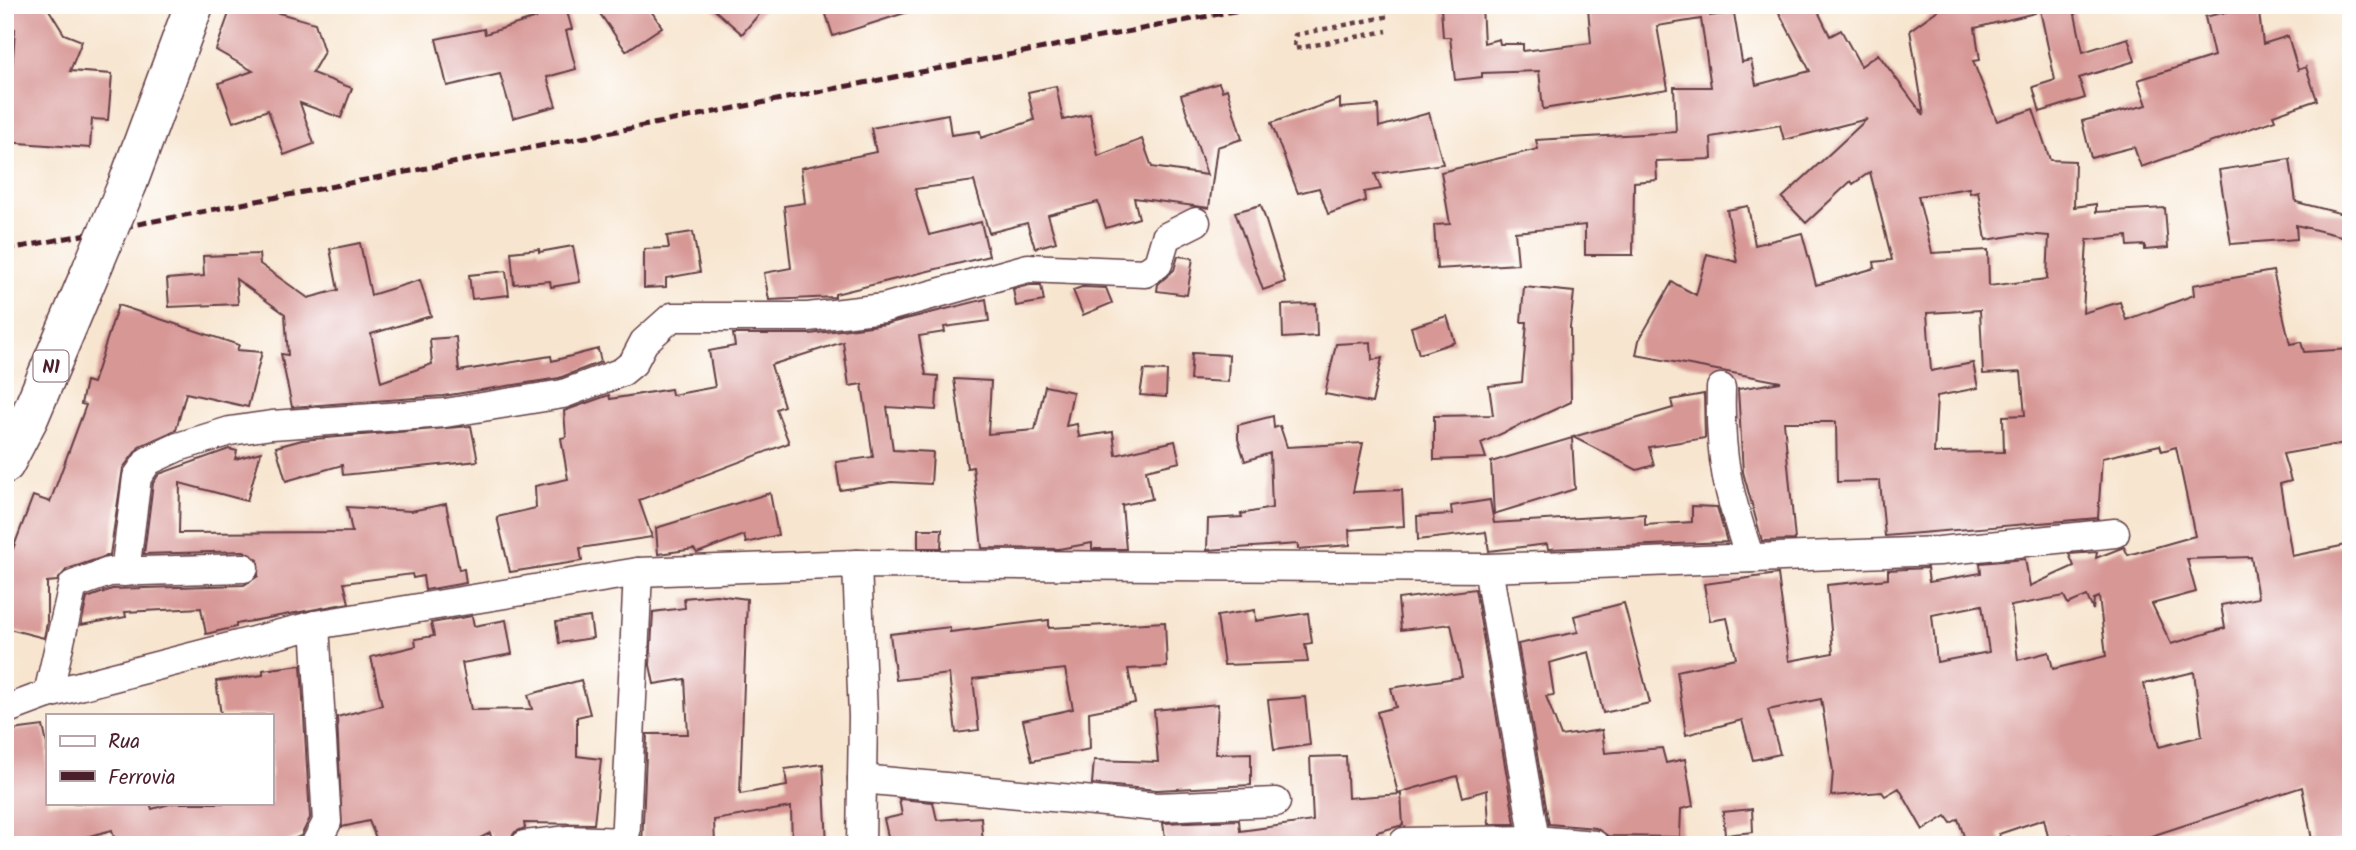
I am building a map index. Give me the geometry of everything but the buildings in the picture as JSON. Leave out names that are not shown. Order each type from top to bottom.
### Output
[{"type":"highway","name":"N1","points":[[5,464],[29,418],[128,183],[194,5]]},
{"type":"street","points":[[125,572],[137,477],[148,461],[178,447],[230,431],[272,425],[445,413],[563,394],[622,373],[633,363],[644,342],[672,317],[808,317],[884,308],[1028,268],[1145,272],[1158,264],[1166,237],[1196,222]]},
{"type":"street","points":[[1721,388],[1721,453],[1732,504],[1750,558]]},
{"type":"street","points":[[5,710],[48,694],[315,625],[638,572],[857,564],[1488,568],[1938,551],[2115,533]]},
{"type":"street","points":[[857,564],[861,845]]},
{"type":"street","points":[[48,694],[73,585],[109,572],[244,568]]},
{"type":"street","points":[[1488,568],[1535,840]]},
{"type":"street","points":[[525,845],[569,840],[625,844],[638,572]]},
{"type":"street","points":[[315,625],[327,822],[315,845]]},
{"type":"street","points":[[862,779],[1157,807],[1276,802]]},
{"type":"street","points":[[1404,842],[1535,840],[1595,845]]},
{"type":"path","points":[[1383,5],[1385,17],[1295,35],[1294,49],[1387,32]]},
{"type":"railway","points":[[5,250],[1265,5]]}]
